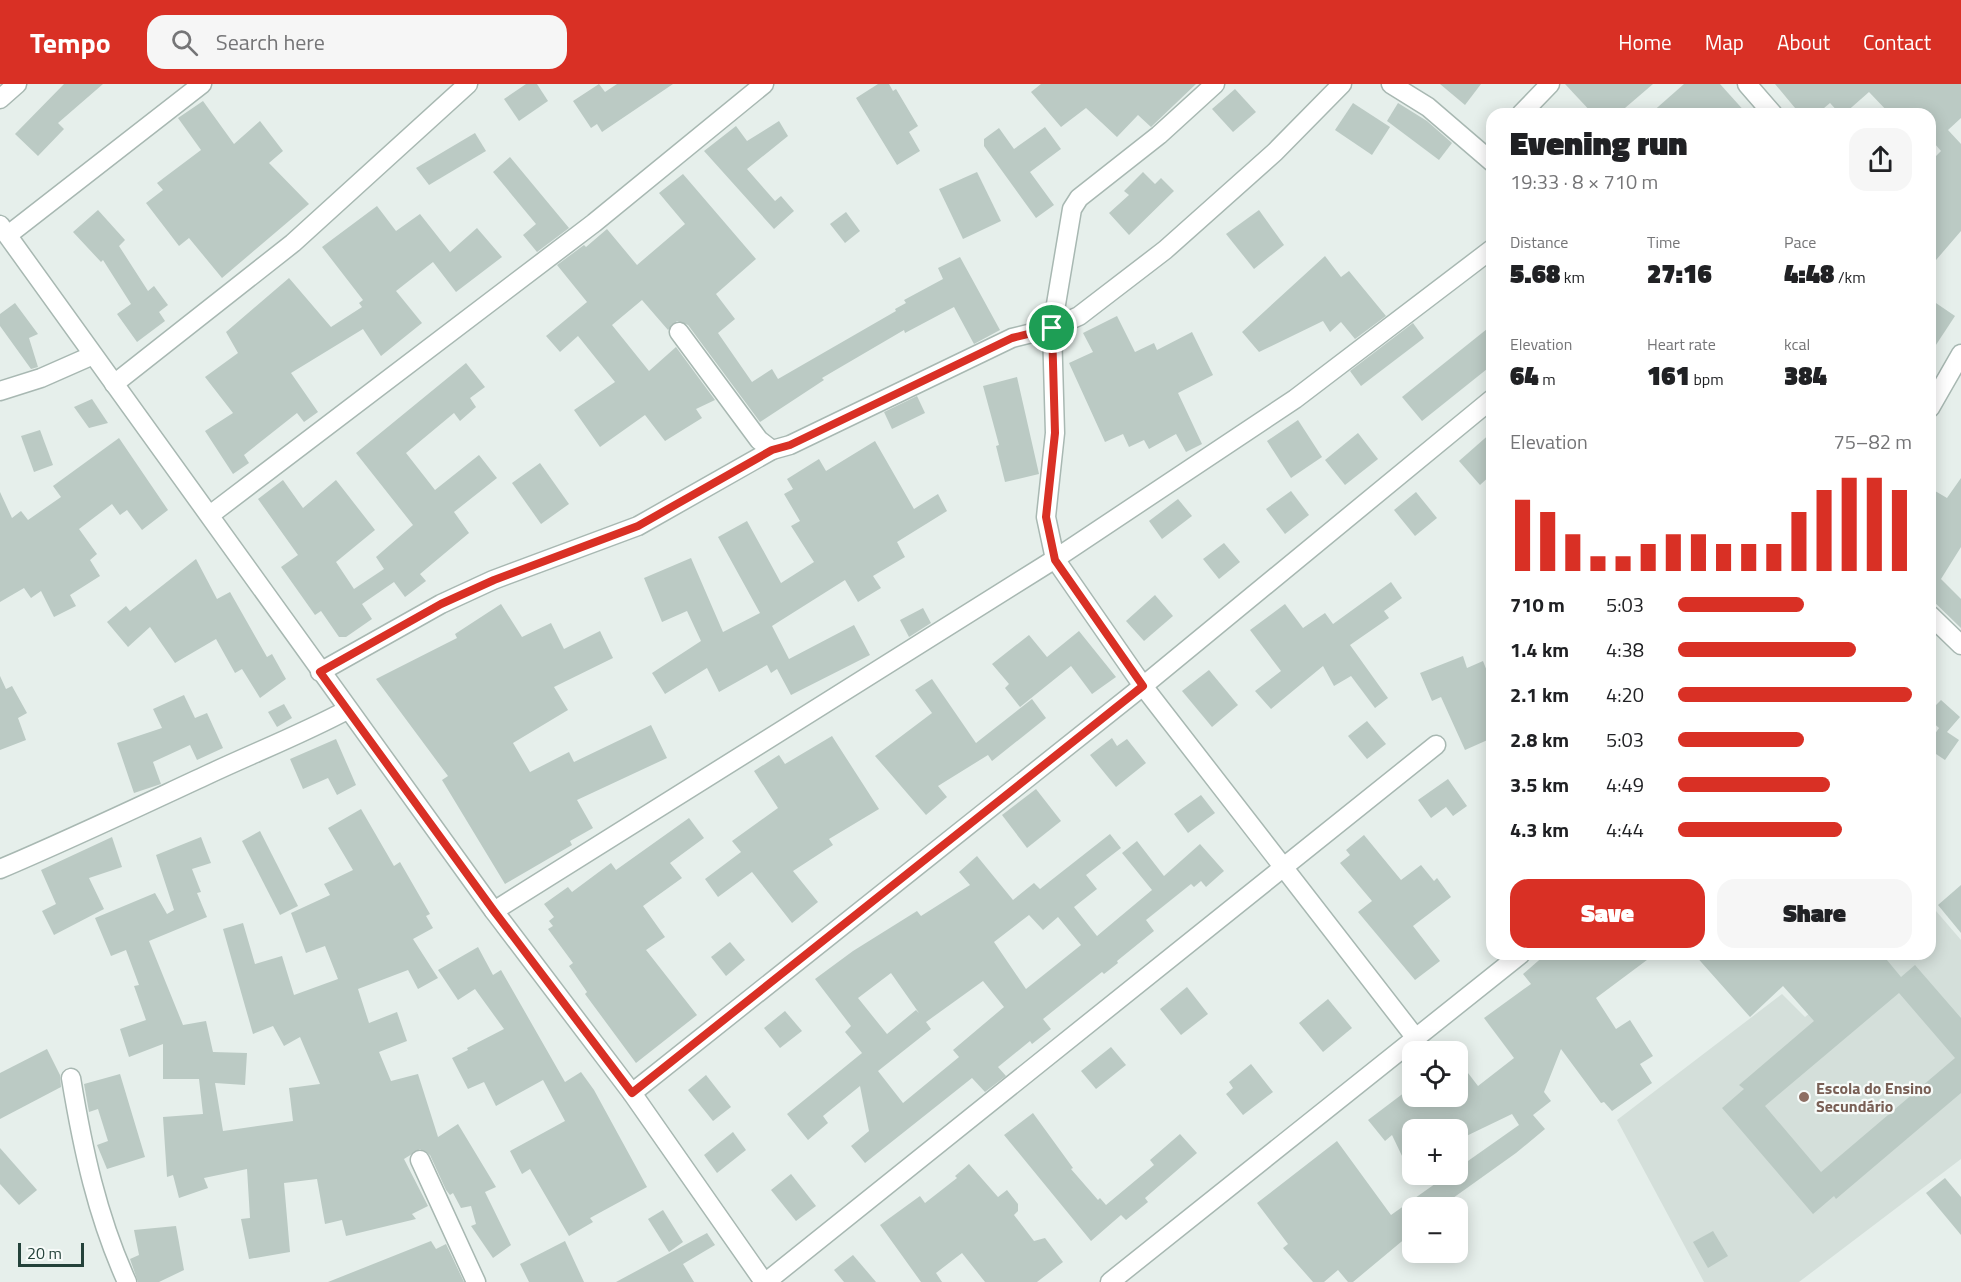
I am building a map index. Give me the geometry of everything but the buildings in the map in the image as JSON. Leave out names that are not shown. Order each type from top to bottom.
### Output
[{"type":"street","points":[[0,99],[17,84]]},
{"type":"street","points":[[202,84],[4,230],[91,356],[210,515],[347,710],[494,911],[632,1093],[765,1282],[1436,745]]},
{"type":"street","points":[[114,384],[293,243],[468,84]]},
{"type":"street","points":[[210,515],[594,223],[764,84]]},
{"type":"street","points":[[1215,84],[1159,135],[1079,198],[1072,209],[1052,328],[1055,433],[1046,517],[1055,560],[1143,686],[1415,1037]]},
{"type":"street","points":[[320,672],[441,604],[494,580],[638,526],[772,450],[790,445],[1012,338],[1052,328],[1079,316],[1165,250],[1275,152],[1342,84]]},
{"type":"street","points":[[1391,84],[1428,107],[1486,149]]},
{"type":"street","points":[[1527,108],[1550,84]]},
{"type":"street","points":[[1747,84],[1768,108]]},
{"type":"street","points":[[494,911],[1055,560],[1295,399],[1486,254]]},
{"type":"street","points":[[679,332],[759,440],[772,450]]},
{"type":"street","points":[[1936,398],[1961,354]]},
{"type":"street","points":[[0,391],[41,378],[91,356]]},
{"type":"street","points":[[632,1093],[1143,686],[1486,404]]},
{"type":"street","points":[[1936,626],[1961,645]]},
{"type":"street","points":[[0,869],[297,736],[347,710]]},
{"type":"street","points":[[1110,1282],[1513,960]]},
{"type":"street","points":[[71,1078],[84,1157],[112,1248],[128,1282]]},
{"type":"street","points":[[420,1160],[476,1282]]},
{"type":"shaded area","name":"Escola do Ensino Secundário","points":[[1936,911],[1961,940],[1961,1159],[1799,1282],[1704,1282],[1617,1120],[1782,994],[1805,1017],[1876,960],[1936,960]]},
{"type":"place","name":"Escola do Ensino Secundário","points":[[1804,1097]]},
{"type":"route","points":[[1052,328],[1055,433],[1046,517],[1055,560],[1143,686],[632,1093],[494,911],[320,672],[441,604],[494,580],[638,526],[772,450],[790,445],[1012,338],[1052,328]]}]
